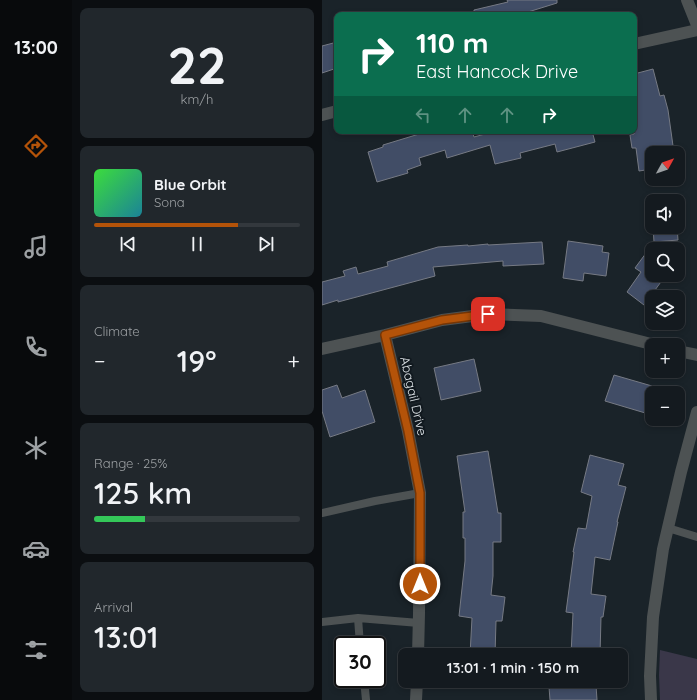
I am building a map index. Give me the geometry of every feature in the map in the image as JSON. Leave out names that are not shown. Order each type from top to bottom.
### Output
[{"type":"street","points":[[687,0],[697,25]]},
{"type":"street","points":[[637,43],[697,30]]},
{"type":"street","points":[[322,115],[334,113]]},
{"type":"street","points":[[322,349],[442,320],[488,314],[541,316],[645,342]]},
{"type":"street","name":"Abagail Drive","points":[[385,335],[408,431],[420,493],[418,648]]},
{"type":"street","points":[[685,352],[697,355]]},
{"type":"street","points":[[651,700],[650,676],[653,617],[663,549],[697,412]]},
{"type":"street","points":[[416,700],[417,688]]},
{"type":"lane","points":[[322,513],[420,493]]},
{"type":"lane","points":[[668,528],[697,537]]},
{"type":"lane","points":[[322,622],[358,618],[419,623]]},
{"type":"lane","points":[[358,618],[359,636]]},
{"type":"lane","points":[[365,688],[366,700]]},
{"type":"shaded area","points":[[660,650],[697,659],[697,700],[660,700]]},
{"type":"building","points":[[507,0],[557,0],[557,3],[528,12],[474,12],[474,10],[508,2]]},
{"type":"building","points":[[334,43],[334,69],[322,73],[322,46]]},
{"type":"building","points":[[653,69],[660,96],[664,95],[668,110],[673,146],[645,146],[645,170],[639,171],[636,148],[632,148],[630,135],[637,134],[637,73]]},
{"type":"building","points":[[419,134],[473,134],[474,137],[485,134],[593,134],[595,142],[557,152],[555,144],[520,153],[521,158],[495,164],[490,145],[447,158],[445,150],[419,158],[421,165],[407,170],[408,173],[377,182],[368,152],[383,147],[383,145]]},
{"type":"building","points":[[653,234],[678,234],[678,240],[654,242]]},
{"type":"building","points":[[568,241],[603,246],[602,252],[609,253],[606,276],[584,273],[583,281],[563,278]]},
{"type":"building","points":[[542,242],[544,264],[503,266],[503,261],[433,267],[435,276],[322,305],[322,282],[345,276],[343,271],[356,267],[358,274],[388,266],[387,262],[438,247]]},
{"type":"building","points":[[645,254],[645,282],[661,282],[655,290],[645,290],[644,305],[627,292],[641,272],[635,268]]},
{"type":"building","points":[[474,359],[481,391],[441,400],[434,368]]},
{"type":"building","points":[[614,375],[652,386],[645,386],[645,413],[605,401]]},
{"type":"building","points":[[337,385],[342,398],[365,390],[375,422],[330,437],[322,411],[322,390]]},
{"type":"building","points":[[488,451],[498,513],[501,513],[501,542],[493,542],[493,576],[491,595],[505,597],[502,621],[496,621],[495,648],[470,648],[472,618],[459,616],[465,561],[463,512],[465,512],[457,456]]},
{"type":"building","points":[[590,455],[624,464],[618,485],[626,487],[617,522],[610,560],[595,557],[591,594],[606,596],[603,617],[601,617],[600,648],[571,648],[573,613],[566,612],[573,552],[578,528],[586,529],[592,496],[581,492]]},
{"type":"building","points":[[549,688],[596,688],[597,700],[550,700]]},
{"type":"route","points":[[420,584],[420,493],[408,431],[385,335],[442,320],[488,314]]}]
